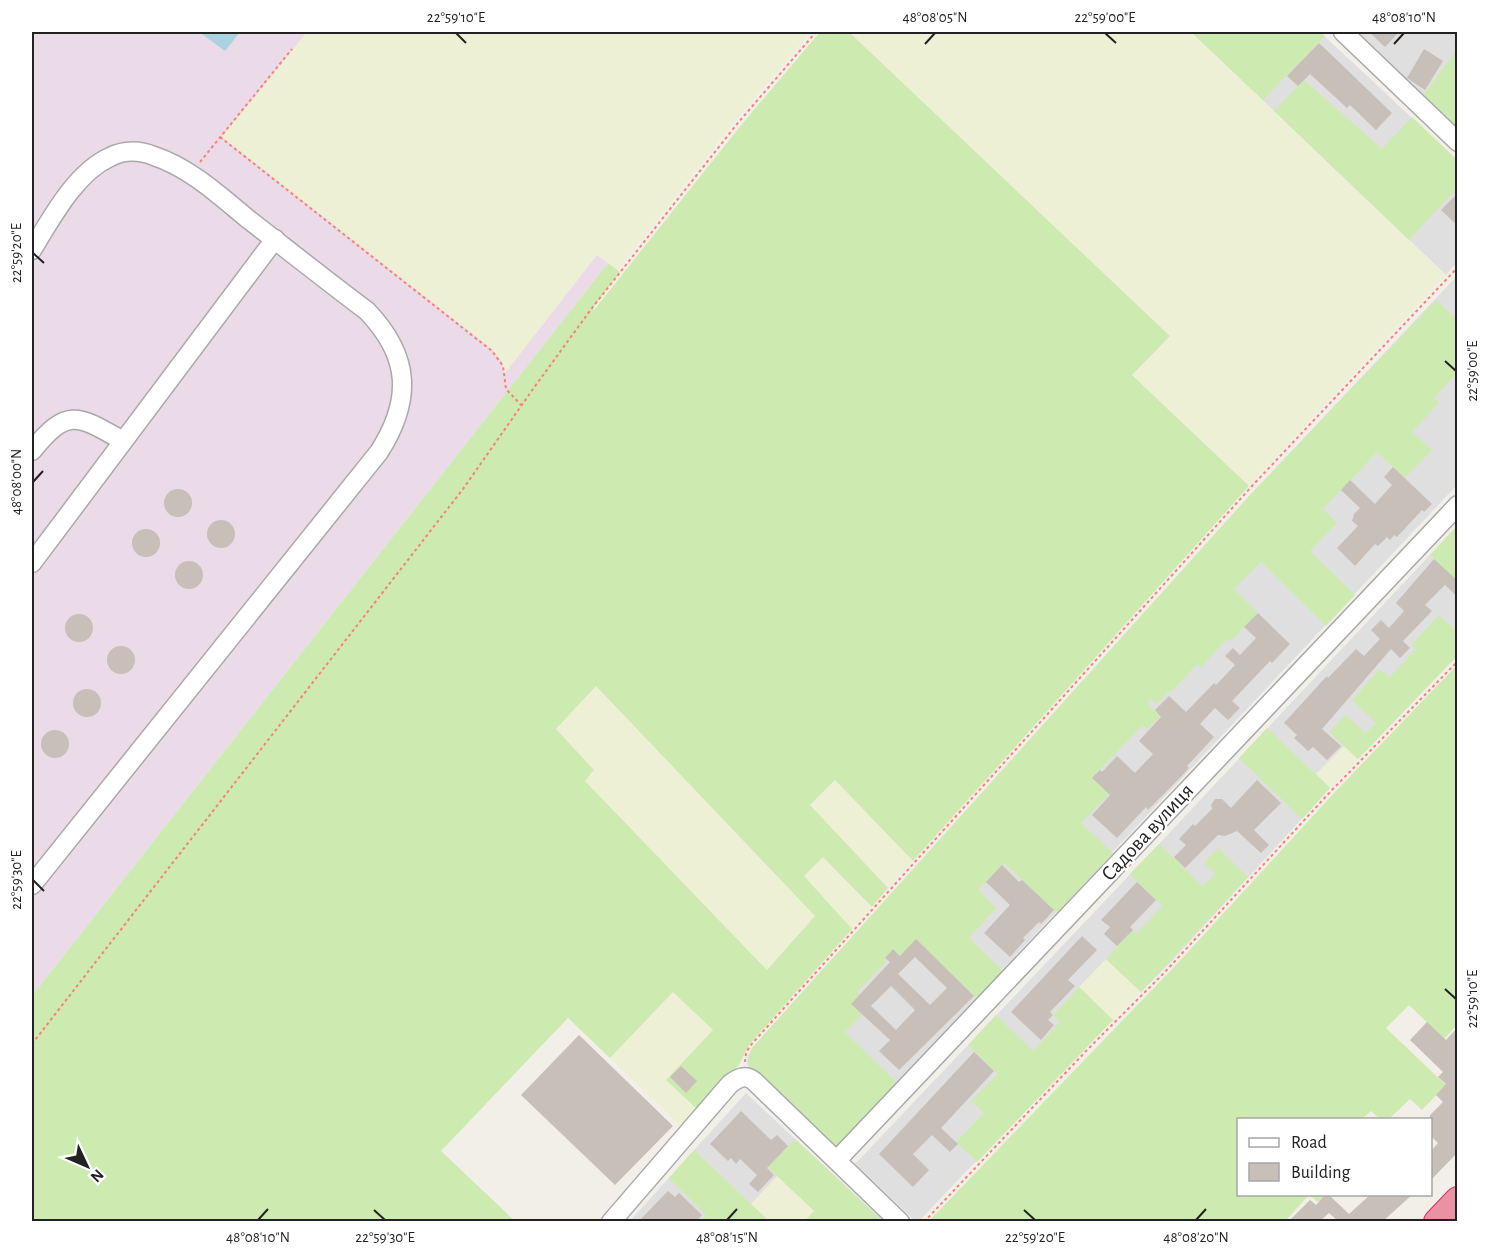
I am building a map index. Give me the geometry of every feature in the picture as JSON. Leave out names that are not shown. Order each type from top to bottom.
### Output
[{"type":"highway","points":[[1437,1221],[1458,1200]]},
{"type":"street","points":[[1343,32],[1458,142]]},
{"type":"street","points":[[32,250],[72,190],[97,165],[109,157],[122,152],[135,151],[171,162],[191,174],[367,312],[381,326],[392,343],[400,361],[402,387],[397,416],[390,435],[379,452],[32,885]]},
{"type":"street","points":[[32,563],[275,239]]},
{"type":"street","points":[[32,451],[54,427],[66,420],[80,420],[94,424],[123,441]]},
{"type":"street","name":"Садова вулиця","points":[[837,1160],[1458,505]]},
{"type":"street","points":[[611,1221],[730,1084],[737,1078],[745,1077],[754,1081],[900,1221]]},
{"type":"path","points":[[32,1044],[456,499],[620,272],[744,116],[816,32]]},
{"type":"path","points":[[191,174],[291,49]]},
{"type":"path","points":[[220,137],[492,351],[502,366],[506,389],[522,405]]},
{"type":"path","points":[[745,1077],[745,1059],[750,1046],[1252,486],[1458,267]]},
{"type":"path","points":[[924,1221],[1164,973],[1331,791],[1458,661]]},
{"type":"shaded area","points":[[32,32],[305,32],[608,263],[32,996]]},
{"type":"shaded area","points":[[1191,32],[1320,32],[1457,160],[1457,262],[1446,275]]},
{"type":"shaded area","points":[[1352,32],[1457,32],[1457,134]]},
{"type":"shaded area","points":[[1457,276],[1457,485],[834,1149],[750,1069],[747,1063],[752,1048],[1250,495]]},
{"type":"shaded area","points":[[1457,526],[1457,656],[1330,788],[1169,964],[1086,1046],[919,1221],[915,1221],[855,1164]]},
{"type":"shaded area","points":[[746,1093],[883,1221],[629,1222]]},
{"type":"green space","points":[[305,32],[811,32],[735,121],[618,270],[597,255],[505,373],[501,360],[493,350],[222,137]]},
{"type":"green space","points":[[820,32],[849,32],[1170,336],[1132,375],[1249,486],[913,861],[835,780],[810,805],[888,888],[872,907],[823,857],[804,876],[852,929],[749,1045],[739,1065],[700,1112],[666,1080],[713,1030],[673,992],[610,1058],[568,1018],[441,1151],[515,1221],[32,1221],[32,996],[608,263],[620,272],[593,308],[594,310],[742,124]],"holes":[[[596,686],[815,916],[767,970],[585,781],[594,770],[556,729]]]},
{"type":"green space","points":[[849,32],[1191,32],[1446,275],[1249,486],[1132,375],[1170,336]]},
{"type":"green space","points":[[1191,32],[1320,32],[1325,36],[1263,100]]},
{"type":"green space","points":[[1457,50],[1457,134],[1421,98]]},
{"type":"green space","points":[[1304,80],[1382,149],[1412,117],[1457,160],[1457,188],[1409,240],[1274,111]]},
{"type":"green space","points":[[1436,300],[1457,319],[1457,373],[1434,398],[1439,403],[1412,432],[1432,450],[1405,478],[1377,452],[1323,509],[1337,523],[1310,551],[1355,595],[1326,626],[1261,562],[1234,589],[1258,613],[1231,641],[1227,639],[1201,667],[1197,664],[1157,704],[1151,699],[1147,703],[1160,716],[1147,729],[1143,725],[1092,778],[1109,794],[1081,823],[1113,853],[1057,913],[1004,863],[978,890],[996,908],[969,938],[1003,971],[977,998],[916,940],[900,956],[893,949],[884,959],[886,962],[857,992],[859,995],[851,1004],[862,1015],[845,1032],[897,1083],[834,1149],[754,1075],[749,1062],[752,1048],[1250,495]]},
{"type":"green space","points":[[1457,526],[1457,581],[1430,555]]},
{"type":"green space","points":[[1439,615],[1457,632],[1457,656],[1358,759],[1329,732],[1345,715],[1366,733],[1376,723],[1352,700],[1380,669],[1390,677],[1416,649],[1412,644]]},
{"type":"green space","points":[[1457,665],[1457,1025],[1444,1039],[1409,1005],[1386,1028],[1446,1085],[1422,1110],[1410,1099],[1390,1118],[1379,1118],[1371,1111],[1363,1118],[1237,1118],[1237,1196],[1308,1196],[1287,1219],[1289,1221],[928,1222],[1176,965],[1335,792]]},
{"type":"green space","points":[[596,686],[815,916],[767,971],[584,781],[594,771],[556,729]]},
{"type":"green space","points":[[1267,728],[1330,788],[1302,819],[1239,758]]},
{"type":"green space","points":[[1344,746],[1358,759],[1330,788],[1316,774]]},
{"type":"green space","points":[[835,780],[913,861],[888,888],[810,806]]},
{"type":"green space","points":[[1159,844],[1203,886],[1215,874],[1204,863],[1218,848],[1248,877],[1141,992],[1106,959],[1133,930],[1137,933],[1162,906],[1130,874]]},
{"type":"green space","points":[[823,856],[872,907],[852,929],[803,877]]},
{"type":"green space","points":[[1106,959],[1141,992],[1113,1020],[1079,987]]},
{"type":"green space","points":[[1079,987],[1113,1020],[977,1162],[956,1142],[984,1113],[971,1101],[998,1074],[968,1045],[996,1015],[1033,1051],[1060,1022],[1053,1015]]},
{"type":"green space","points":[[673,991],[713,1030],[667,1080],[700,1112],[684,1130],[610,1058]]},
{"type":"green space","points":[[795,1139],[883,1221],[805,1221],[814,1211],[768,1167]]},
{"type":"green space","points":[[694,1150],[769,1221],[700,1221],[706,1215],[669,1178]]},
{"type":"green space","points":[[777,1176],[815,1211],[805,1221],[769,1221],[751,1204]]},
{"type":"green space","points":[[1310,1196],[1325,1196],[1318,1202]]},
{"type":"water","points":[[199,32],[240,32],[225,51]]},
{"type":"building","points":[[1369,32],[1399,32],[1385,47]]},
{"type":"building","points":[[1319,43],[1392,113],[1376,130],[1350,105],[1347,108],[1310,74],[1298,86],[1287,76]]},
{"type":"building","points":[[1424,49],[1443,61],[1425,90],[1407,78]]},
{"type":"building","points":[[1458,193],[1458,226],[1441,210]]},
{"type":"building","points":[[1393,467],[1432,504],[1424,512],[1422,510],[1397,537],[1394,535],[1390,540],[1387,537],[1378,546],[1375,544],[1355,566],[1337,548],[1358,526],[1352,521],[1354,514],[1360,508],[1341,490],[1350,480],[1375,504],[1392,485],[1384,477]]},
{"type":"building","points":[[178,489],[188,493],[192,503],[188,513],[178,517],[168,513],[164,503],[168,493]]},
{"type":"building","points":[[221,520],[231,524],[235,534],[231,544],[221,548],[211,544],[207,534],[211,524]]},
{"type":"building","points":[[146,529],[156,533],[160,543],[156,553],[146,557],[136,553],[132,543],[136,533]]},
{"type":"building","points":[[1434,559],[1458,581],[1458,597],[1445,585],[1425,605],[1432,611],[1403,641],[1410,648],[1400,658],[1391,649],[1322,729],[1341,746],[1327,760],[1313,747],[1308,751],[1294,738],[1297,735],[1284,723],[1327,676],[1328,678],[1356,649],[1364,656],[1380,639],[1371,630],[1381,620],[1389,628],[1404,611],[1396,603]]},
{"type":"building","points":[[189,561],[199,565],[203,575],[199,585],[189,589],[179,585],[175,575],[179,565]]},
{"type":"building","points":[[1258,613],[1290,644],[1272,663],[1270,661],[1232,701],[1240,708],[1228,720],[1215,708],[1200,724],[1214,737],[1174,784],[1148,810],[1146,807],[1117,838],[1092,815],[1110,795],[1092,778],[1100,770],[1102,772],[1117,756],[1135,773],[1153,754],[1139,741],[1161,717],[1155,710],[1169,696],[1186,712],[1214,683],[1216,685],[1235,665],[1225,656],[1233,648],[1240,655],[1256,638],[1244,627]]},
{"type":"building","points":[[79,614],[89,618],[93,628],[89,638],[79,642],[69,638],[65,628],[69,618]]},
{"type":"building","points":[[121,646],[131,650],[135,660],[131,670],[121,674],[111,670],[107,660],[111,650]]},
{"type":"building","points":[[87,689],[97,693],[101,703],[97,713],[87,717],[77,713],[73,703],[77,693]]},
{"type":"building","points":[[55,730],[65,734],[69,744],[65,754],[55,758],[45,754],[41,744],[45,734]]},
{"type":"building","points":[[1257,780],[1281,803],[1254,830],[1269,845],[1261,853],[1237,831],[1225,836],[1218,835],[1185,868],[1174,857],[1186,845],[1179,839],[1212,809],[1211,805],[1215,799],[1222,799],[1231,808]]},
{"type":"building","points":[[1002,865],[1054,910],[1023,938],[1025,940],[1010,957],[984,933],[1010,905],[986,882]]},
{"type":"building","points":[[1137,882],[1156,900],[1130,927],[1133,930],[1117,946],[1104,934],[1110,927],[1101,920]]},
{"type":"building","points":[[1082,936],[1097,950],[1068,980],[1075,986],[1050,1012],[1053,1015],[1048,1020],[1054,1025],[1041,1040],[1011,1012]]},
{"type":"building","points":[[916,939],[974,996],[899,1070],[879,1051],[890,1040],[851,1004],[890,962],[885,958],[893,949],[900,956]],"holes":[[[915,957],[947,988],[930,1005],[898,974]],[[891,986],[915,1010],[896,1030],[871,1006]]]},
{"type":"building","points":[[1427,1022],[1446,1040],[1458,1027],[1458,1152],[1432,1179],[1432,1150],[1438,1143],[1432,1137],[1430,1115],[1443,1102],[1436,1095],[1446,1084],[1438,1077],[1443,1072],[1410,1040]]},
{"type":"building","points":[[579,1035],[673,1126],[615,1185],[521,1095]]},
{"type":"building","points":[[974,1052],[994,1071],[941,1128],[958,1144],[950,1152],[932,1135],[913,1154],[929,1170],[913,1187],[879,1154]]},
{"type":"building","points":[[681,1066],[697,1081],[686,1093],[670,1077]]},
{"type":"building","points":[[741,1111],[771,1140],[777,1135],[788,1146],[767,1168],[774,1175],[758,1192],[749,1184],[757,1175],[740,1159],[736,1164],[731,1158],[728,1161],[710,1144]]},
{"type":"building","points":[[668,1191],[675,1197],[679,1193],[702,1215],[697,1221],[639,1221]]},
{"type":"building","points":[[1324,1196],[1330,1196],[1349,1214],[1369,1196],[1411,1196],[1383,1221],[1338,1221],[1329,1213],[1320,1221],[1289,1221],[1310,1200],[1316,1205]]}]
